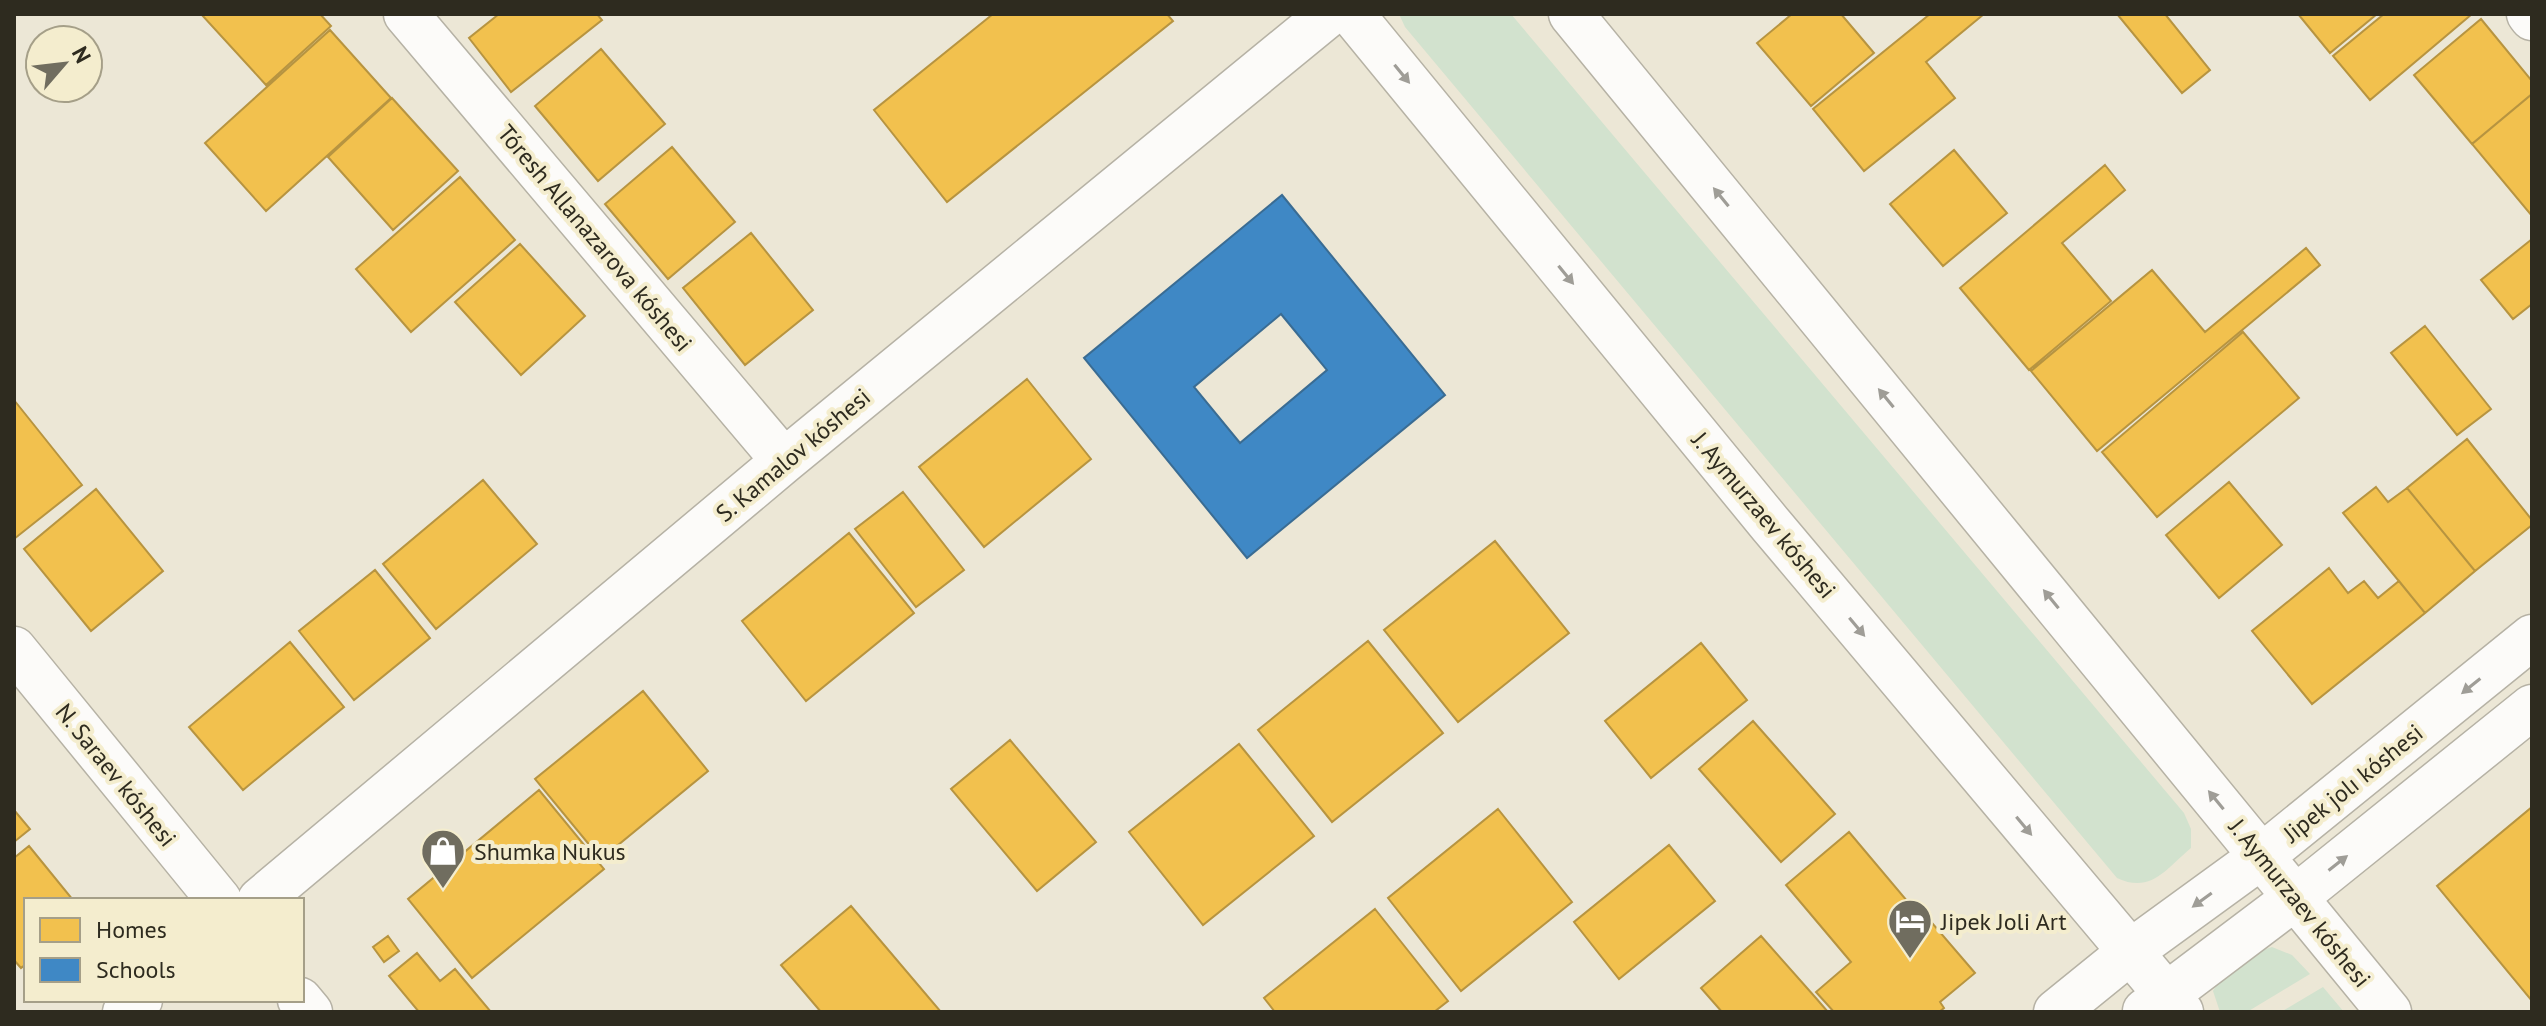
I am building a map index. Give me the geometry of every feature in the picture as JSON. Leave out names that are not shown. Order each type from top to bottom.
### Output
[{"type":"street","name":"Tóresh Allanazarova kóshesi","points":[[406,14],[784,461]]},
{"type":"street","name":"S. Kamalov kóshesi","points":[[262,898],[784,461],[1329,14]]},
{"type":"street","name":"J. Aymurzaev kóshesi","points":[[1352,14],[1771,525],[2130,952],[2163,1006]]},
{"type":"street","name":"J. Aymurzaev kóshesi","points":[[1571,14],[2389,1012]]},
{"type":"street","name":"Jipek jolı kóshesi","points":[[2056,1012],[2130,952],[2262,856],[2532,637]]},
{"type":"street","name":"N. Saraev kóshesi","points":[[14,649],[217,898]]},
{"type":"street","points":[[2163,1006],[2532,707]]},
{"type":"green space","points":[[1399,14],[1511,14],[2184,813],[2191,829],[2191,848],[2166,871],[2149,881],[2139,883],[2117,878],[1405,27]]},
{"type":"green space","points":[[2272,947],[2292,955],[2310,974],[2247,1012],[2220,1012],[2213,991],[2225,974],[2244,958]]},
{"type":"green space","points":[[2323,987],[2344,1012],[2281,1012]]},
{"type":"building: Homes","points":[[201,14],[320,14],[331,26],[266,85]]},
{"type":"building: Homes","points":[[499,14],[597,14],[602,20],[511,92],[469,38]]},
{"type":"building: Homes","points":[[993,14],[1167,14],[1173,21],[947,202],[874,110]]},
{"type":"building: Homes","points":[[1792,14],[1841,14],[1874,53],[1811,106],[1757,43]]},
{"type":"building: Homes","points":[[1930,14],[1984,14],[1926,62],[1955,98],[1864,171],[1813,109]]},
{"type":"building: Homes","points":[[2117,14],[2165,14],[2210,70],[2182,93]]},
{"type":"building: Homes","points":[[2298,14],[2377,14],[2330,53]]},
{"type":"building: Homes","points":[[2384,14],[2472,14],[2370,100],[2333,56]]},
{"type":"building: Homes","points":[[2481,19],[2532,81],[2532,94],[2472,144],[2414,75]]},
{"type":"building: Homes","points":[[330,30],[391,98],[266,211],[205,143]]},
{"type":"building: Homes","points":[[601,49],[665,124],[598,181],[535,106]]},
{"type":"building: Homes","points":[[2532,94],[2532,216],[2472,144]]},
{"type":"building: Homes","points":[[392,98],[458,171],[393,230],[328,157]]},
{"type":"building: Homes","points":[[672,147],[735,222],[668,279],[605,204]]},
{"type":"building: Homes","points":[[1954,150],[2007,213],[1943,266],[1890,204]]},
{"type":"building: Homes","points":[[2105,165],[2125,190],[2062,243],[2111,301],[2029,370],[1960,288]]},
{"type":"building: Homes","points":[[460,177],[515,240],[411,332],[356,269]]},
{"type":"building: Homes","points":[[751,233],[813,310],[745,365],[683,288]]},
{"type":"building: Homes","points":[[2532,239],[2532,304],[2513,319],[2481,280]]},
{"type":"building: Homes","points":[[520,244],[585,316],[521,375],[455,302]]},
{"type":"building: Homes","points":[[2306,248],[2320,265],[2097,451],[2031,371],[2152,270],[2205,332]]},
{"type":"building: Homes","points":[[2425,326],[2491,409],[2457,435],[2391,353]]},
{"type":"building: Homes","points":[[2243,332],[2299,398],[2157,517],[2102,452]]},
{"type":"building: Homes","points":[[1027,379],[1091,459],[984,547],[919,467]]},
{"type":"building: Homes","points":[[14,400],[82,485],[14,539]]},
{"type":"building: Homes","points":[[2467,439],[2532,520],[2532,525],[2475,571],[2407,488]]},
{"type":"building: Homes","points":[[483,480],[537,544],[436,629],[383,564]]},
{"type":"building: Homes","points":[[2229,482],[2282,545],[2219,598],[2166,535]]},
{"type":"building: Homes","points":[[2376,487],[2388,502],[2407,488],[2475,571],[2425,613],[2343,513]]},
{"type":"building: Homes","points":[[96,489],[163,571],[91,631],[24,549]]},
{"type":"building: Homes","points":[[903,492],[964,570],[916,607],[855,529]]},
{"type":"building: Homes","points":[[849,533],[914,613],[806,701],[742,621]]},
{"type":"building: Homes","points":[[1495,541],[1569,633],[1458,722],[1384,630]]},
{"type":"building: Homes","points":[[2329,568],[2348,593],[2364,581],[2378,598],[2399,581],[2425,613],[2312,704],[2252,631]]},
{"type":"building: Homes","points":[[375,570],[430,638],[354,700],[299,631]]},
{"type":"building: Homes","points":[[1368,641],[1443,733],[1332,822],[1258,730]]},
{"type":"building: Homes","points":[[290,642],[344,707],[243,790],[189,727]]},
{"type":"building: Homes","points":[[1701,643],[1747,700],[1651,778],[1605,721]]},
{"type":"building: Homes","points":[[643,691],[708,771],[601,859],[535,779]]},
{"type":"building: Homes","points":[[1753,721],[1835,814],[1781,862],[1699,769]]},
{"type":"building: Homes","points":[[1010,740],[1096,842],[1037,891],[951,789]]},
{"type":"building: Homes","points":[[1239,744],[1314,836],[1203,925],[1129,832]]},
{"type":"building: Homes","points":[[539,790],[604,869],[472,978],[408,899]]},
{"type":"building: Homes","points":[[2532,807],[2532,1001],[2437,886]]},
{"type":"building: Homes","points":[[1498,809],[1572,902],[1461,991],[1388,898]]},
{"type":"building: Homes","points":[[14,810],[30,829],[14,842]]},
{"type":"building: Homes","points":[[1849,832],[1923,920],[1927,917],[1975,973],[1940,1002],[1944,1008],[1939,1012],[1834,1012],[1816,992],[1851,962],[1786,885]]},
{"type":"building: Homes","points":[[1669,845],[1715,901],[1619,979],[1574,922]]},
{"type":"building: Homes","points":[[29,846],[71,898],[24,898],[24,966],[21,968],[14,960],[14,858]]},
{"type":"building: Homes","points":[[851,906],[941,1012],[821,1012],[781,965]]},
{"type":"building: Homes","points":[[1375,909],[1448,1001],[1434,1012],[1275,1012],[1264,998]]},
{"type":"building: Homes","points":[[388,936],[399,951],[384,962],[373,947]]},
{"type":"building: Homes","points":[[1761,936],[1828,1012],[1722,1012],[1701,988]]},
{"type":"building: Homes","points":[[417,953],[440,981],[455,969],[491,1012],[419,1012],[389,976]]},
{"type":"building: Schools","points":[[1282,195],[1445,395],[1247,558],[1084,358]],"holes":[[[1281,314],[1327,370],[1240,443],[1194,387]]]},
{"type":"place","name":"Shumka Nukus","points":[[443,890]]},
{"type":"place","name":"Jipek Joli Art","points":[[1910,960]]}]
